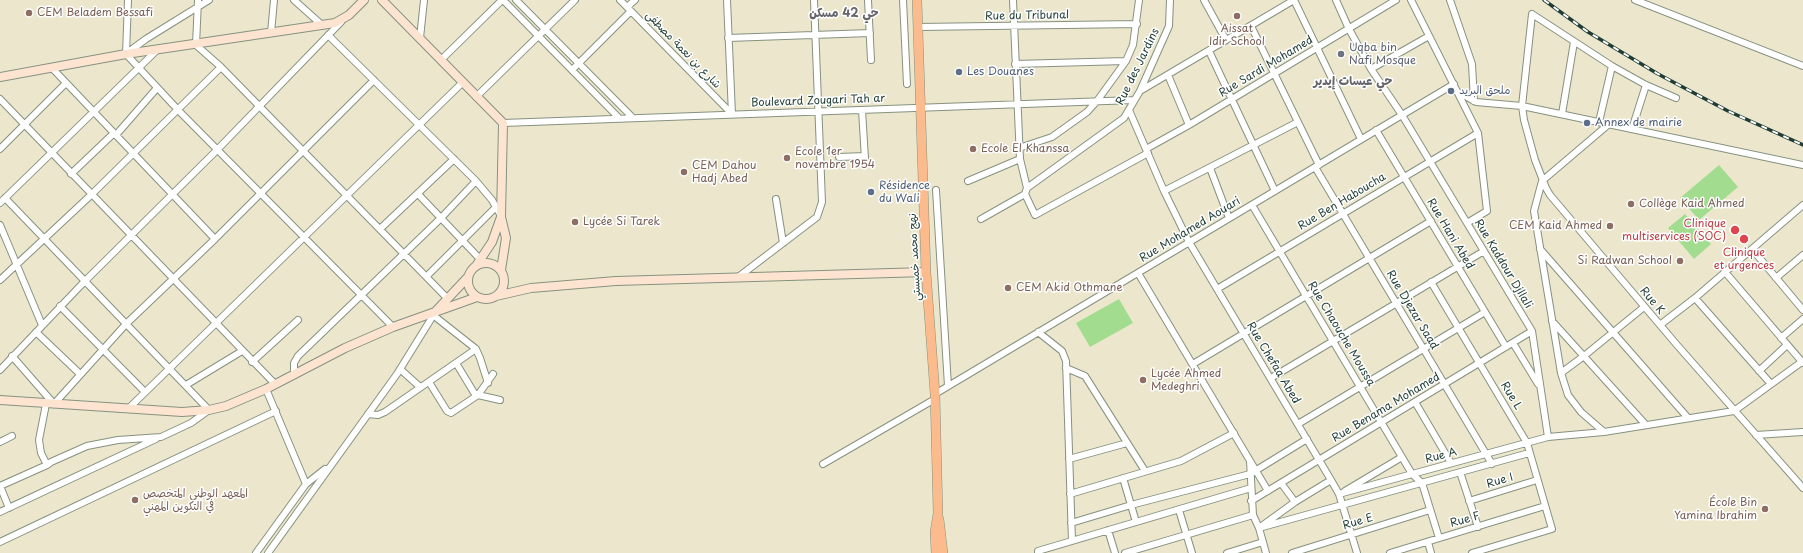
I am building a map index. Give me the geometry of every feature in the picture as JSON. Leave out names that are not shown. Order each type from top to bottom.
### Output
[{"type":"main road","name":"نهج محمد خميستي","points":[[917,0],[926,272],[935,396],[938,513]]},
{"type":"main road","points":[[936,553],[935,532],[938,513]]},
{"type":"main road","points":[[938,513],[942,532],[943,553]]},
{"type":"street","points":[[128,0],[126,54],[260,194],[393,327]]},
{"type":"street","points":[[196,44],[198,0]]},
{"type":"street","points":[[126,54],[146,39],[210,0]]},
{"type":"street","points":[[271,33],[274,0]]},
{"type":"street","points":[[294,0],[322,25]]},
{"type":"street","points":[[0,370],[60,306],[173,195],[328,35],[364,0]]},
{"type":"street","points":[[268,553],[368,414],[400,368],[435,313],[447,298],[468,277],[492,242],[501,217],[503,123],[382,0]]},
{"type":"street","points":[[420,38],[424,0]]},
{"type":"street","points":[[441,60],[503,0],[619,118]]},
{"type":"street","points":[[516,0],[633,118]]},
{"type":"street","points":[[476,97],[575,0]]},
{"type":"street","name":"شارع بن نعمة مصطفى","points":[[620,0],[732,114]]},
{"type":"street","points":[[572,70],[629,9],[635,0]]},
{"type":"street","points":[[727,0],[732,114]]},
{"type":"street","points":[[736,279],[817,217],[822,202],[814,0]]},
{"type":"street","points":[[868,0],[871,60]]},
{"type":"street","points":[[903,0],[907,84]]},
{"type":"street","points":[[981,219],[1025,194],[1027,188],[1019,148],[1013,0]]},
{"type":"street","points":[[1019,148],[1052,136],[1086,112],[1098,101],[1126,61],[1133,45],[1139,0]]},
{"type":"street","name":"Rue des Jardins","points":[[1027,188],[1124,118],[1140,91],[1169,26],[1170,0]]},
{"type":"street","points":[[1204,0],[1226,40]]},
{"type":"street","points":[[1140,91],[1294,0],[1361,140]]},
{"type":"street","name":"Rue Kaddour Djllali","points":[[1336,0],[1349,29],[1372,68],[1402,115],[1532,331],[1548,437]]},
{"type":"street","name":"Rue Sardi Mohamed","points":[[1025,194],[1035,215],[1147,151],[1396,0]]},
{"type":"street","points":[[1411,0],[1478,133],[1487,211],[1467,223]]},
{"type":"street","points":[[1450,0],[1472,64],[1474,101]]},
{"type":"street","points":[[1635,0],[1803,66]]},
{"type":"street","name":"Rue K","points":[[1574,42],[1532,14],[1522,106],[1524,120],[1542,181],[1550,196],[1644,307],[1803,488]]},
{"type":"street","points":[[0,77],[126,54],[156,51],[342,21]]},
{"type":"street","name":"Rue du Tribunal","points":[[918,27],[1137,24]]},
{"type":"street","name":"Rue Djezar Saad","points":[[1251,26],[1298,122],[1317,166],[1343,214],[1492,464]]},
{"type":"street","points":[[728,38],[870,33]]},
{"type":"street","points":[[328,35],[476,181],[496,207],[501,217],[506,238],[501,270],[504,283],[502,290],[496,296]]},
{"type":"street","points":[[1372,68],[1429,36]]},
{"type":"street","points":[[1562,114],[1574,42],[1646,86],[1676,98]]},
{"type":"street","points":[[196,44],[221,67],[381,228],[447,298]]},
{"type":"street","points":[[156,51],[2,200],[44,239],[209,410]]},
{"type":"street","points":[[1209,51],[1275,191]]},
{"type":"street","points":[[1015,64],[1126,61]]},
{"type":"street","points":[[1599,122],[1612,66]]},
{"type":"street","points":[[0,280],[91,195],[221,67]]},
{"type":"street","points":[[52,68],[216,239]]},
{"type":"street","points":[[1168,75],[1190,125]]},
{"type":"street","points":[[47,465],[41,453],[38,440],[50,404],[126,324],[216,239],[374,80]]},
{"type":"street","points":[[129,408],[215,323],[348,196],[463,82]]},
{"type":"street","points":[[0,149],[66,83]]},
{"type":"street","name":"Rue Mohamed Aouari","points":[[823,464],[935,396],[948,386],[1454,84]]},
{"type":"street","points":[[1632,129],[1646,86]]},
{"type":"street","points":[[71,174],[115,134],[157,88]]},
{"type":"street","points":[[1458,92],[1474,101],[1499,105],[1522,106],[1803,165]]},
{"type":"street","points":[[0,99],[252,362],[275,384]]},
{"type":"street","name":"Boulevard Zougari Tah ar","points":[[503,123],[1134,100]]},
{"type":"street","points":[[839,158],[865,158],[862,110]]},
{"type":"street","name":"Rue Chefaa Abed","points":[[1129,110],[1164,191],[1189,242],[1339,494],[1357,553]]},
{"type":"street","points":[[1164,191],[1298,122]]},
{"type":"street","points":[[1604,432],[1581,412],[1568,395],[1560,373],[1534,211],[1542,181],[1609,124]]},
{"type":"street","name":"Rue Hani Abed","points":[[1376,130],[1506,347]]},
{"type":"street","name":"Rue Ben Haboucha","points":[[1217,289],[1478,133]]},
{"type":"street","points":[[381,228],[454,159]]},
{"type":"street","points":[[968,181],[1020,159]]},
{"type":"street","points":[[1210,168],[1229,218]]},
{"type":"street","points":[[294,374],[293,366],[296,359],[405,254],[476,181]]},
{"type":"street","points":[[936,190],[948,386]]},
{"type":"street","points":[[418,194],[463,242],[478,262],[492,263],[501,270]]},
{"type":"street","points":[[776,199],[783,243]]},
{"type":"street","name":"Rue Chaouche Moussa","points":[[1252,205],[1412,474],[1422,483]]},
{"type":"street","points":[[1660,325],[1695,298],[1803,205]]},
{"type":"street","points":[[427,276],[463,242],[496,207]]},
{"type":"street","points":[[1193,364],[1431,221]]},
{"type":"street","points":[[0,226],[42,325]]},
{"type":"street","points":[[1540,249],[1688,418]]},
{"type":"street","points":[[1752,249],[1803,310]]},
{"type":"street","points":[[1271,378],[1484,251]]},
{"type":"street","points":[[1776,278],[1803,255]]},
{"type":"street","points":[[0,400],[182,412],[209,410],[230,404],[266,389],[345,348],[393,327],[477,297],[486,299],[531,288],[616,281],[736,279],[926,272]]},
{"type":"street","points":[[1725,272],[1803,362],[1734,411]]},
{"type":"street","points":[[1138,273],[1234,433],[1250,461],[1253,471],[1268,491]]},
{"type":"street","points":[[468,277],[470,288],[477,297]]},
{"type":"street","name":"Rue L","points":[[1431,282],[1527,443],[1552,529],[1472,553]]},
{"type":"street","points":[[504,283],[531,288]]},
{"type":"street","points":[[1695,298],[1771,384]]},
{"type":"street","points":[[60,306],[145,392]]},
{"type":"street","points":[[1560,373],[1584,356],[1644,307]]},
{"type":"street","points":[[1298,424],[1485,312]]},
{"type":"street","points":[[435,313],[476,349],[488,383]]},
{"type":"street","points":[[1781,338],[1803,319]]},
{"type":"street","points":[[252,362],[298,320]]},
{"type":"street","points":[[1552,321],[1646,425]]},
{"type":"street","name":"Rue Benama Mohamed","points":[[1251,501],[1532,331]]},
{"type":"street","points":[[36,332],[80,374]]},
{"type":"street","points":[[1038,332],[1062,351],[1066,361],[1072,541]]},
{"type":"street","points":[[1513,343],[1542,390]]},
{"type":"street","points":[[1759,371],[1787,345]]},
{"type":"street","points":[[368,414],[382,414],[476,349]]},
{"type":"street","points":[[186,385],[242,351]]},
{"type":"street","points":[[12,356],[50,404]]},
{"type":"street","points":[[456,363],[477,396],[500,400]]},
{"type":"street","points":[[400,368],[420,387]]},
{"type":"street","points":[[1066,368],[1086,376],[1145,471]]},
{"type":"street","points":[[429,382],[450,413],[454,412],[477,396],[488,383],[493,374]]},
{"type":"street","points":[[266,389],[306,484]]},
{"type":"street","points":[[1415,402],[1458,473],[1478,527]]},
{"type":"street","points":[[0,512],[161,437],[191,422],[209,410]]},
{"type":"street","points":[[0,542],[276,411]]},
{"type":"street","name":"Rue A","points":[[1339,494],[1548,437],[1604,432],[1734,411]]},
{"type":"street","points":[[1756,435],[1803,432]]},
{"type":"street","points":[[1070,494],[1181,461],[1234,433]]},
{"type":"street","points":[[0,442],[12,436]]},
{"type":"street","points":[[9,508],[0,486],[87,446],[118,440],[161,437]]},
{"type":"street","points":[[1071,523],[1253,471],[1307,439]]},
{"type":"street","points":[[1069,459],[1127,444]]},
{"type":"street","points":[[1259,528],[1529,453]]},
{"type":"street","points":[[1339,494],[1402,457]]},
{"type":"street","points":[[256,553],[306,484],[331,465]]},
{"type":"street","points":[[1253,471],[1251,488],[1253,515],[1259,528],[1266,553]]},
{"type":"street","points":[[1123,478],[1136,522]]},
{"type":"street","points":[[1259,528],[1295,502],[1331,480]]},
{"type":"street","name":"Rue I","points":[[1469,501],[1537,480]]},
{"type":"street","points":[[1281,483],[1295,502]]},
{"type":"street","points":[[1422,483],[1439,538]]},
{"type":"street","points":[[1038,552],[1251,488]]},
{"type":"street","name":"Rue F","points":[[1390,553],[1545,506]]},
{"type":"street","points":[[1179,510],[1192,553]]},
{"type":"street","name":"Rue E","points":[[1292,553],[1430,510]]},
{"type":"street","points":[[1125,553],[1253,515]]},
{"type":"street","points":[[1108,530],[1114,553]]},
{"type":"street","points":[[1227,553],[1263,542]]},
{"type":"street","points":[[1428,542],[1432,553]]},
{"type":"green space","points":[[1719,165],[1738,187],[1699,220],[1680,198]]},
{"type":"green space","points":[[1685,214],[1711,244],[1694,259],[1668,228]]},
{"type":"green space","points":[[1119,299],[1133,323],[1090,347],[1076,323]]},
{"type":"railway","points":[[1544,0],[1588,32],[1658,74],[1728,111],[1803,145]]},
{"type":"place","name":"CEM Beladem Bessafi","points":[[29,13]]},
{"type":"place","name":"Aissat Idir School","points":[[1237,16]]},
{"type":"place","name":"Uqba bin Nafi Mosque","points":[[1341,54]]},
{"type":"place","name":"Les Douanes","points":[[959,72]]},
{"type":"place","name":"ملحق البريد","points":[[1451,91]]},
{"type":"place","name":"Annex de mairie","points":[[1587,123]]},
{"type":"place","name":"Ecole El Khanssa","points":[[973,149]]},
{"type":"place","name":"Ecole 1er novembre 1954","points":[[787,158]]},
{"type":"place","name":"CEM Dahou Hadj Abed","points":[[684,172]]},
{"type":"place","name":"Résidence du Wali","points":[[871,192]]},
{"type":"place","name":"Collège Kaid Ahmed","points":[[1631,204]]},
{"type":"place","name":"Lycée Si Tarek","points":[[575,222]]},
{"type":"place","name":"CEM Kaid Ahmed","points":[[1610,226]]},
{"type":"place","name":"Clinique multiservices (SOC)","points":[[1735,230]]},
{"type":"place","name":"Clinique et urgences","points":[[1744,239]]},
{"type":"place","name":"Si Radwan School","points":[[1680,261]]},
{"type":"place","name":"CEM Akid Othmane","points":[[1008,288]]},
{"type":"place","name":"Lycée Ahmed Medeghri","points":[[1143,380]]},
{"type":"place","name":"المعهد الوطني المتخصص في التكوين المهني","points":[[135,500]]},
{"type":"place","name":"École Bin Yamina Ibrahim","points":[[1765,509]]},
{"type":"district","name":"حي 42 مسكن","points":[[844,14]]},
{"type":"district","name":"حي عيسات إيدير","points":[[1353,82]]}]
